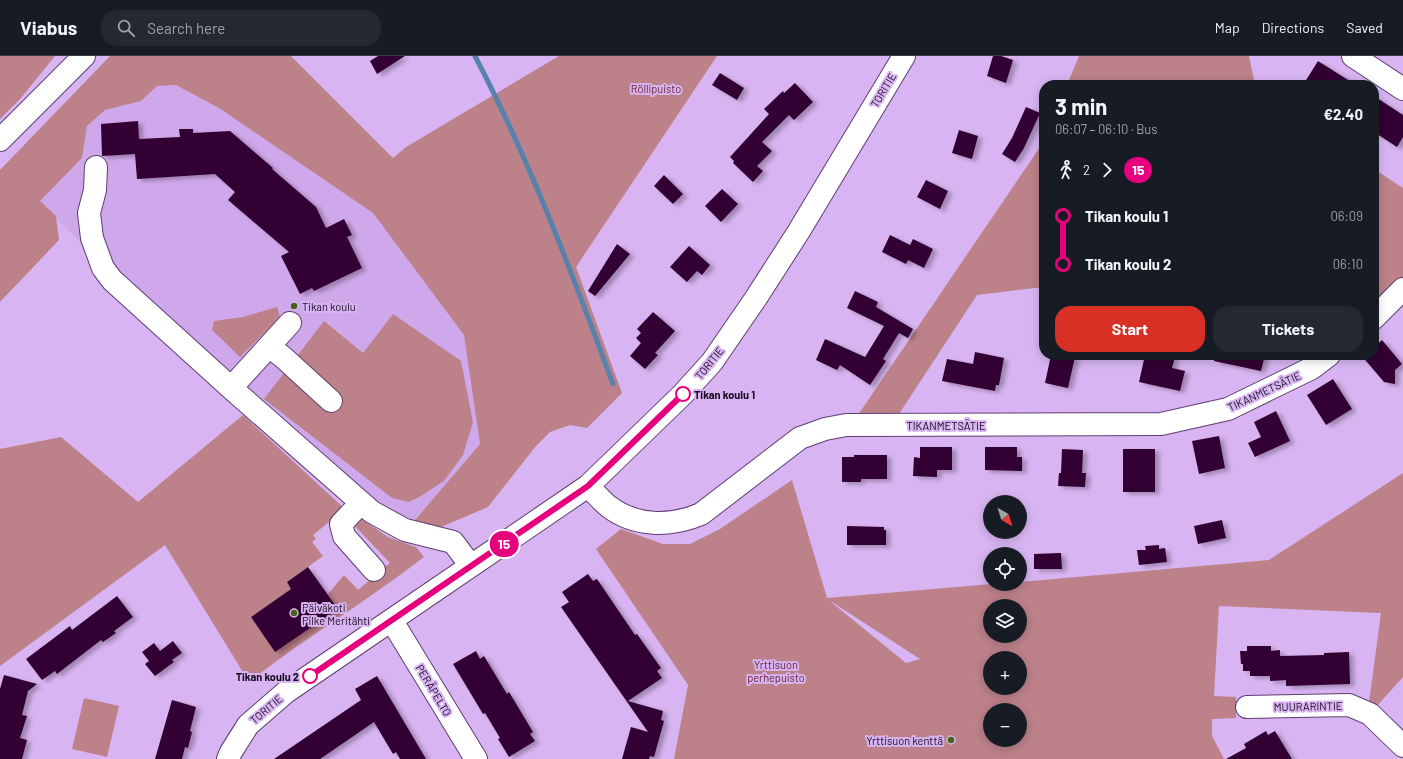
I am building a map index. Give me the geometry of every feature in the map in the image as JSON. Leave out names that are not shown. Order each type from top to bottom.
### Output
[{"type":"street","points":[[34,104],[72,56]]},
{"type":"street","points":[[0,140],[34,104],[84,56]]},
{"type":"street","name":"TORITIE","points":[[228,759],[248,724],[286,692],[588,486],[683,394],[712,362],[800,231],[904,56]]},
{"type":"street","points":[[1353,56],[1403,89]]},
{"type":"street","points":[[96,167],[95,190],[89,213],[92,238],[103,268],[112,280],[231,388],[372,512],[405,530],[453,542],[471,566]]},
{"type":"street","points":[[1379,313],[1403,289]]},
{"type":"street","points":[[231,388],[290,323]]},
{"type":"street","points":[[269,346],[331,401]]},
{"type":"street","name":"TIKANMETSÄTIE","points":[[588,486],[610,507],[629,518],[650,523],[671,523],[692,518],[701,514],[800,438],[825,429],[846,425],[1161,424],[1228,409],[1312,368],[1322,360]]},
{"type":"street","points":[[361,503],[341,524],[344,536],[374,570]]},
{"type":"street","name":"PERÄPELTO","points":[[392,621],[476,759]]},
{"type":"street","name":"MUURARINTIE","points":[[1247,707],[1349,705],[1370,714],[1403,746]]},
{"type":"shaded area","name":"Tikan koulu","points":[[176,85],[219,108],[373,213],[464,334],[480,444],[410,526],[396,519],[114,278],[40,201],[82,158],[87,126],[105,110],[141,101],[157,86]]},
{"type":"green space","points":[[0,56],[55,56],[21,98],[0,119]]},
{"type":"green space","name":"Röllipuisto","points":[[110,56],[291,56],[393,158],[406,147],[559,56],[717,56],[576,267],[622,393],[587,428],[570,425],[550,432],[536,446],[488,507],[434,530],[410,526],[480,444],[464,335],[373,213],[219,108],[176,85],[157,86],[141,101],[105,110],[87,126],[82,158],[40,201],[56,216],[59,240],[0,302],[0,170]]},
{"type":"green space","points":[[1079,56],[1249,56],[1254,80],[1069,80]]},
{"type":"green space","points":[[1039,148],[1039,288],[977,295],[897,417],[858,415]]},
{"type":"green space","points":[[1379,172],[1403,188],[1403,278],[1379,300]]},
{"type":"green space","points":[[277,307],[280,317],[240,357],[212,330],[214,321],[243,317]]},
{"type":"green space","points":[[393,314],[461,361],[473,422],[463,455],[444,481],[409,502],[392,498],[264,399],[324,321],[363,353]]},
{"type":"green space","points":[[243,415],[345,509],[313,535],[316,539],[312,542],[323,556],[287,582],[291,589],[251,617],[275,651],[299,629],[303,633],[338,609],[328,594],[344,575],[358,590],[390,563],[351,522],[357,516],[388,537],[416,547],[424,557],[249,682],[165,545],[0,666],[0,449],[61,437],[138,502]]},
{"type":"green space","name":"Yrttisuon perhepuisto","points":[[1403,473],[1403,677],[1375,708],[1369,703],[1381,613],[1219,606],[1214,696],[1236,697],[1236,718],[1212,719],[1212,736],[1224,759],[674,759],[688,685],[596,549],[621,529],[663,544],[690,544],[720,529],[792,480],[827,598],[983,585],[983,591],[1027,591],[1027,581],[1269,560]],"holes":[[[832,602],[920,659],[906,663]]]},
{"type":"green space","points":[[84,698],[119,706],[107,757],[72,749]]},
{"type":"building","points":[[378,56],[405,56],[377,74],[370,61]]},
{"type":"building","points":[[993,56],[1001,56],[1013,60],[1006,83],[987,76]]},
{"type":"building","points":[[1318,61],[1348,80],[1306,80]]},
{"type":"building","points":[[720,73],[744,88],[737,100],[712,85]]},
{"type":"building","points":[[795,83],[813,102],[794,120],[789,115],[762,142],[772,151],[757,166],[763,171],[753,182],[733,163],[734,161],[730,157],[769,114],[764,109],[783,91],[784,93]]},
{"type":"building","points":[[1379,99],[1403,115],[1403,137],[1397,147],[1379,135]]},
{"type":"building","points":[[1026,107],[1039,113],[1024,148],[1015,162],[1002,154],[1012,138]]},
{"type":"building","points":[[138,121],[139,139],[180,137],[179,129],[193,129],[193,133],[230,131],[316,207],[326,228],[344,219],[352,235],[347,237],[362,268],[314,291],[312,288],[300,294],[281,256],[289,252],[228,200],[235,192],[215,174],[137,179],[135,154],[102,156],[101,124]]},
{"type":"building","points":[[959,130],[978,136],[972,159],[952,153]]},
{"type":"building","points":[[664,175],[683,194],[673,204],[654,186]]},
{"type":"building","points":[[926,180],[948,191],[940,209],[917,197]]},
{"type":"building","points":[[722,189],[738,204],[721,222],[705,206]]},
{"type":"building","points":[[890,235],[910,245],[913,239],[933,249],[924,268],[908,260],[906,264],[882,252]]},
{"type":"building","points":[[617,244],[630,254],[595,296],[588,291]]},
{"type":"building","points":[[689,246],[710,265],[702,275],[697,271],[687,282],[670,267]]},
{"type":"building","points":[[855,291],[878,302],[876,307],[913,329],[908,338],[899,333],[883,359],[886,361],[870,385],[840,365],[837,370],[816,360],[825,339],[865,357],[884,326],[847,308]]},
{"type":"building","points":[[653,312],[675,331],[655,353],[658,355],[645,369],[630,356],[641,343],[636,338],[641,333],[637,329]]},
{"type":"building","points":[[1382,340],[1402,364],[1395,370],[1395,384],[1384,382],[1365,360],[1379,360],[1379,343]]},
{"type":"building","points":[[975,352],[1004,358],[999,385],[996,385],[995,391],[942,381],[947,359],[973,364]]},
{"type":"building","points":[[1050,360],[1074,360],[1068,388],[1045,383]]},
{"type":"building","points":[[1144,360],[1174,360],[1172,368],[1185,371],[1180,391],[1139,382]]},
{"type":"building","points":[[1214,360],[1264,360],[1261,371]]},
{"type":"building","points":[[1333,379],[1352,409],[1326,425],[1307,395]]},
{"type":"building","points":[[1276,411],[1290,441],[1255,457],[1248,443],[1261,437],[1254,422]]},
{"type":"building","points":[[1219,436],[1225,468],[1199,474],[1192,441]]},
{"type":"building","points":[[920,447],[952,447],[952,470],[937,470],[937,477],[913,476],[914,457],[920,458]]},
{"type":"building","points":[[985,447],[1017,447],[1017,457],[1022,457],[1022,471],[985,470]]},
{"type":"building","points":[[1062,449],[1083,450],[1082,473],[1086,473],[1085,487],[1058,486],[1059,473],[1061,473]]},
{"type":"building","points":[[1123,449],[1155,449],[1155,492],[1123,492]]},
{"type":"building","points":[[854,455],[887,455],[887,479],[861,479],[861,482],[842,482],[842,457],[854,457]]},
{"type":"building","points":[[1222,520],[1226,538],[1198,544],[1194,526]]},
{"type":"building","points":[[847,526],[884,527],[884,530],[886,530],[886,545],[847,545]]},
{"type":"building","points":[[1159,545],[1159,549],[1165,548],[1167,562],[1139,565],[1137,550],[1146,550],[1145,546]]},
{"type":"building","points":[[1061,553],[1062,569],[1034,569],[1034,554]]},
{"type":"building","name":"Päiväkoti Pilke Meritähti","points":[[308,567],[338,609],[275,652],[251,617],[291,589],[287,582]]},
{"type":"building","points":[[588,574],[593,581],[597,579],[635,635],[637,634],[661,668],[657,671],[662,678],[628,701],[663,711],[661,720],[664,721],[654,757],[650,756],[649,759],[622,759],[631,727],[648,732],[561,607],[569,602],[562,592]]},
{"type":"building","points":[[117,596],[133,617],[114,631],[116,633],[103,642],[101,640],[57,674],[55,671],[42,680],[26,659],[70,626],[72,630]]},
{"type":"building","points":[[173,641],[182,653],[172,660],[174,662],[155,676],[145,664],[149,661],[142,652],[154,643],[160,651]]},
{"type":"building","points":[[1247,646],[1271,646],[1271,651],[1280,650],[1280,656],[1324,655],[1324,653],[1349,652],[1350,684],[1286,686],[1286,680],[1270,681],[1270,676],[1250,676],[1250,671],[1243,671],[1243,664],[1241,664],[1240,651],[1247,651]]},
{"type":"building","points":[[476,651],[480,659],[484,656],[507,694],[509,692],[533,732],[530,734],[535,741],[509,757],[485,713],[483,714],[453,664]]},
{"type":"building","points":[[4,675],[37,684],[28,691],[22,715],[27,716],[20,738],[27,740],[22,759],[0,759],[0,689]]},
{"type":"building","points":[[377,676],[426,759],[400,759],[396,752],[393,754],[374,722],[320,759],[274,759],[361,700],[355,689]]},
{"type":"building","points":[[172,700],[196,707],[190,731],[192,732],[188,748],[185,747],[182,759],[155,759]]},
{"type":"building","points":[[1266,731],[1268,735],[1275,731],[1292,759],[1226,759],[1246,748],[1244,744]]},
{"type":"waterway","points":[[475,56],[532,177],[566,259],[613,384]]},
{"type":"bus line","name":"15","points":[[310,676],[588,486],[683,394]]},
{"type":"place","name":"Tikan koulu","points":[[294,306]]},
{"type":"place","name":"Tikan koulu 1","points":[[683,394]]},
{"type":"place","name":"Päiväkoti Pilke Meritähti","points":[[294,613]]},
{"type":"place","name":"Tikan koulu 2","points":[[310,676]]},
{"type":"place","name":"Yrttisuon kenttä","points":[[951,740]]}]
